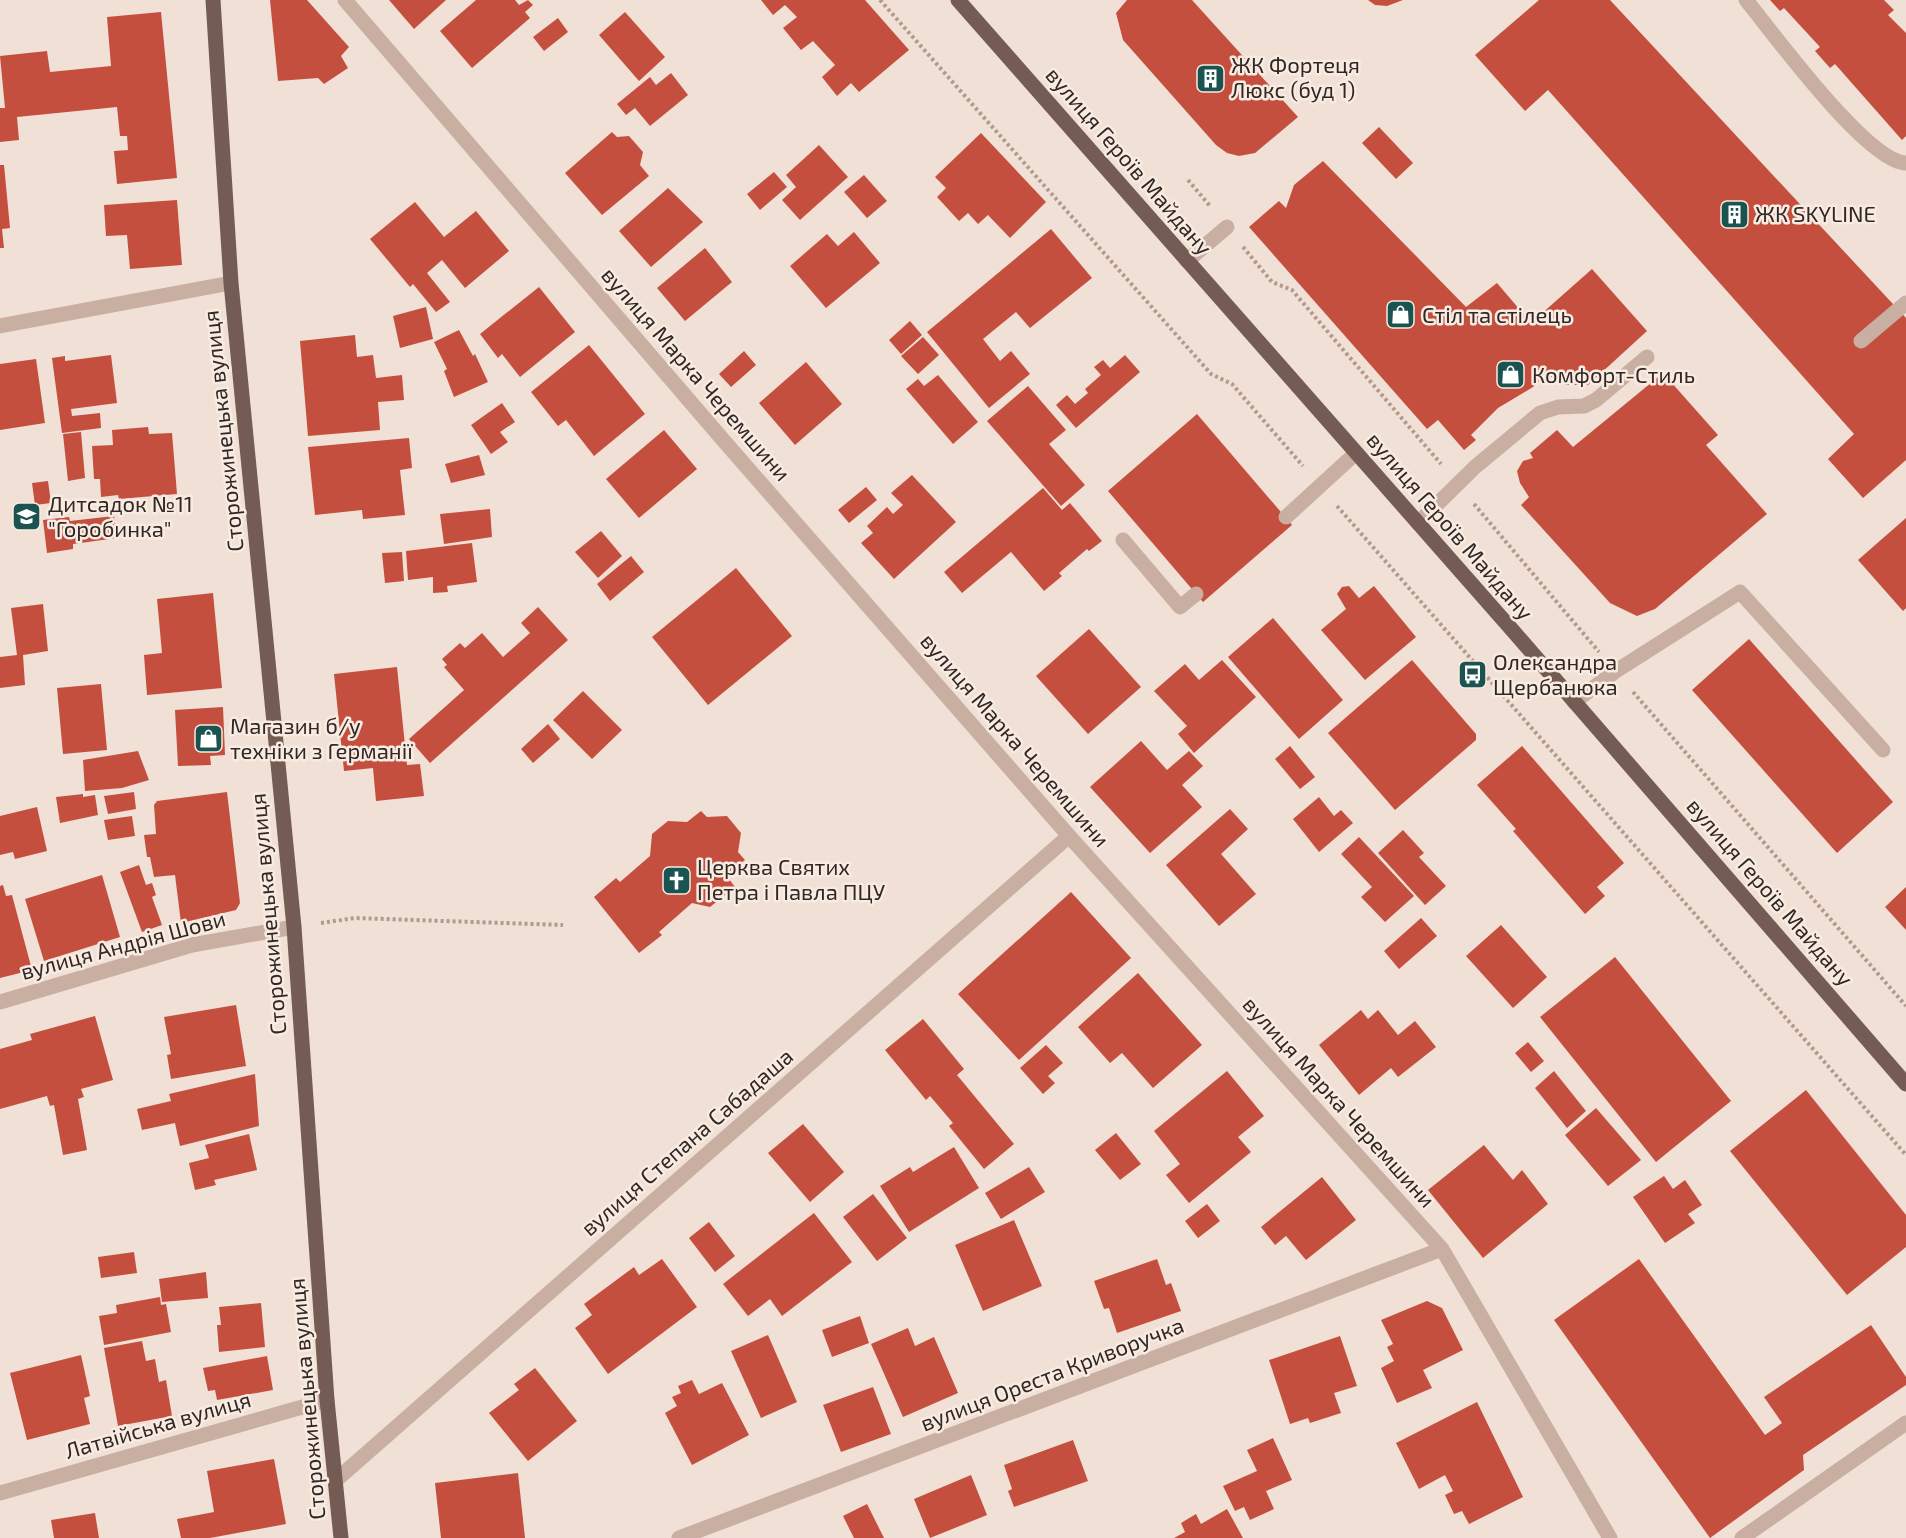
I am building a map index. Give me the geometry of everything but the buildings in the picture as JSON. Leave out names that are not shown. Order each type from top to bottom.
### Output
[{"type":"main road","name":"Сторожинецька вулиця","points":[[213,0],[231,283],[294,927],[327,1400],[341,1538]]},
{"type":"main road","name":"вулиця Героїв Майдану","points":[[958,0],[1418,523],[1906,1084]]},
{"type":"street","name":"вулиця Марка Черемшини","points":[[345,0],[724,441],[1069,836],[1442,1250],[1610,1538]]},
{"type":"street","points":[[1746,0],[1853,129],[1895,162],[1906,163]]},
{"type":"street","points":[[1187,261],[1227,227]]},
{"type":"street","points":[[0,326],[231,283]]},
{"type":"street","points":[[1861,340],[1906,303]]},
{"type":"street","points":[[1418,523],[1457,484],[1540,413],[1558,407],[1584,406],[1596,400],[1647,357]]},
{"type":"street","points":[[1286,517],[1356,453]]},
{"type":"street","points":[[1123,540],[1180,607],[1196,594]]},
{"type":"street","points":[[1574,702],[1616,671],[1740,592],[1883,750]]},
{"type":"street","name":"вулиця Степана Сабадаша","points":[[335,1482],[1069,836]]},
{"type":"street","name":"вулиця Андрія Шови","points":[[0,1002],[192,945],[294,927]]},
{"type":"street","name":"вулиця Ореста Криворучка","points":[[679,1538],[1442,1250]]},
{"type":"street","name":"Латвійська вулиця","points":[[0,1493],[327,1400]]},
{"type":"street","points":[[1742,1538],[1906,1424]]},
{"type":"path","points":[[880,0],[1210,374],[1232,384],[1906,1155]]},
{"type":"path","points":[[1188,180],[1272,282],[1292,290],[1410,425],[1457,484],[1616,671],[1906,1006]]},
{"type":"path","points":[[294,927],[355,918],[563,925]]},
{"type":"place","name":"ЖК Фортеця Люкс (буд 1)","points":[[1210,78]]},
{"type":"place","name":"ЖК SKYLINE","points":[[1734,214]]},
{"type":"place","name":"Стіл та стілець","points":[[1401,315]]},
{"type":"place","name":"Комфорт-Стиль","points":[[1511,375]]},
{"type":"place","name":"Дитсадок №11 \"Горобинка\"","points":[[27,517]]},
{"type":"place","name":"Олександра Щербанюка","points":[[1472,675]]},
{"type":"place","name":"Магазин б/у техніки з Германії","points":[[209,739]]},
{"type":"place","name":"Церква Святих Петра і Павла ПЦУ","points":[[676,880]]}]
